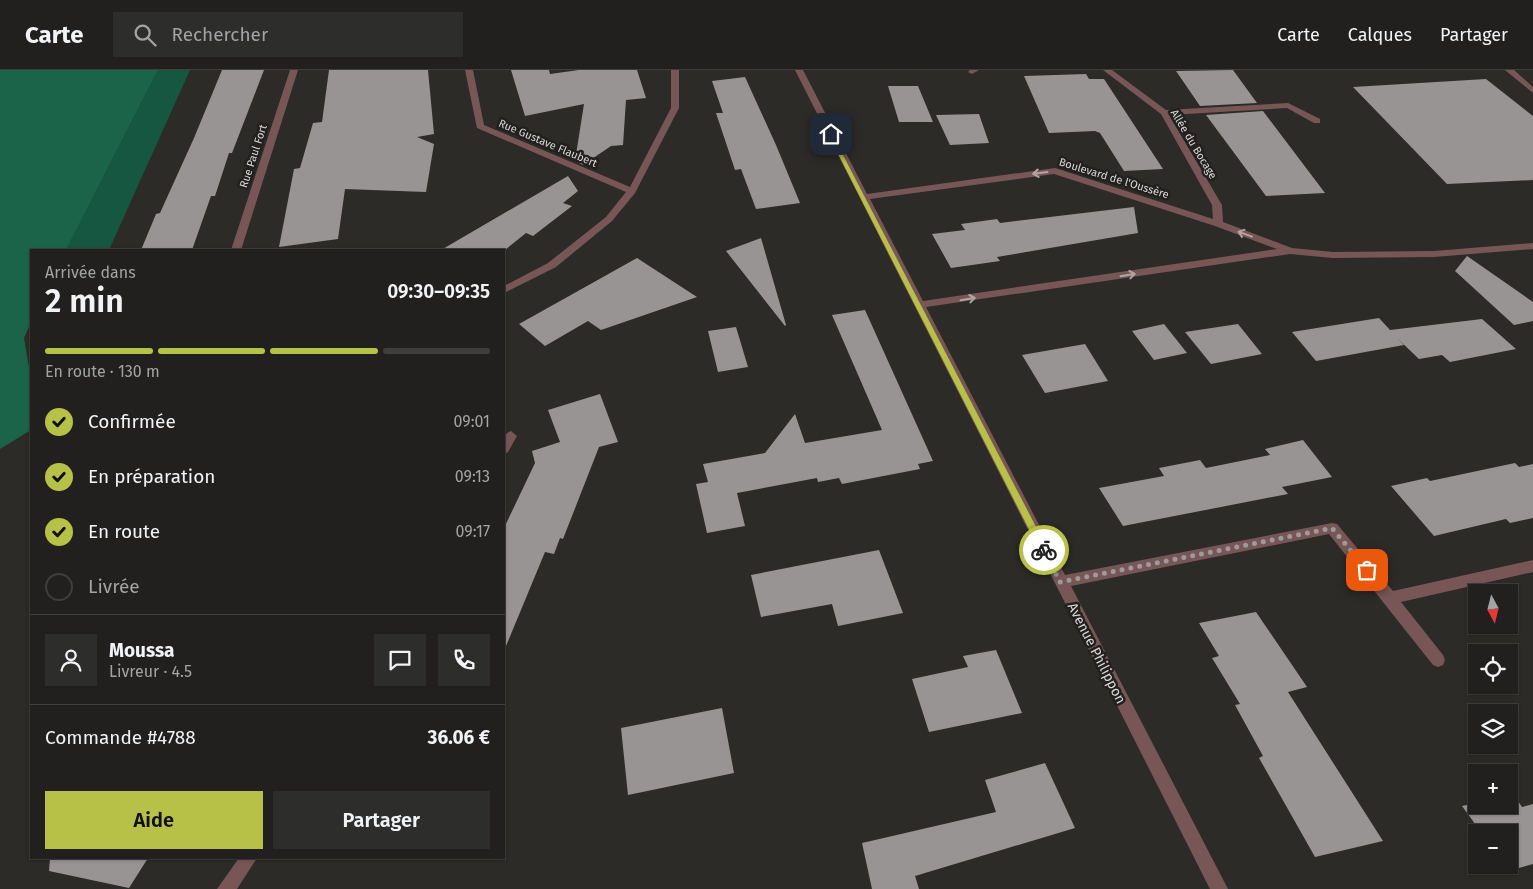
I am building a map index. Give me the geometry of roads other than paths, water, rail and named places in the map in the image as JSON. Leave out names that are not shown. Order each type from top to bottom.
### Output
[{"type":"street","name":"Rue Paul Fort","points":[[236,249],[294,70]]},
{"type":"street","name":"Rue Gustave Flaubert","points":[[468,70],[480,126],[632,191]]},
{"type":"street","points":[[505,289],[552,265],[609,220],[632,191],[674,108],[675,70]]},
{"type":"street","name":"Avenue Philippon","points":[[799,70],[1219,889]]},
{"type":"street","name":"Allée du Bocage","points":[[1107,70],[1164,113],[1217,205],[1218,224]]},
{"type":"street","points":[[1509,70],[1533,91]]},
{"type":"street","points":[[1164,113],[1288,106],[1317,121]]},
{"type":"street","name":"Boulevard de l'Oussère","points":[[864,197],[1055,171],[1218,224],[1291,251],[1332,256],[1434,254],[1533,246]]},
{"type":"street","name":"Boulevard de l'Oussère","points":[[919,306],[1291,251]]},
{"type":"street","points":[[505,447],[511,436]]},
{"type":"street","points":[[1060,582],[1332,528],[1438,660]]},
{"type":"street","points":[[1390,598],[1533,566]]},
{"type":"street","points":[[226,889],[248,859]]}]
